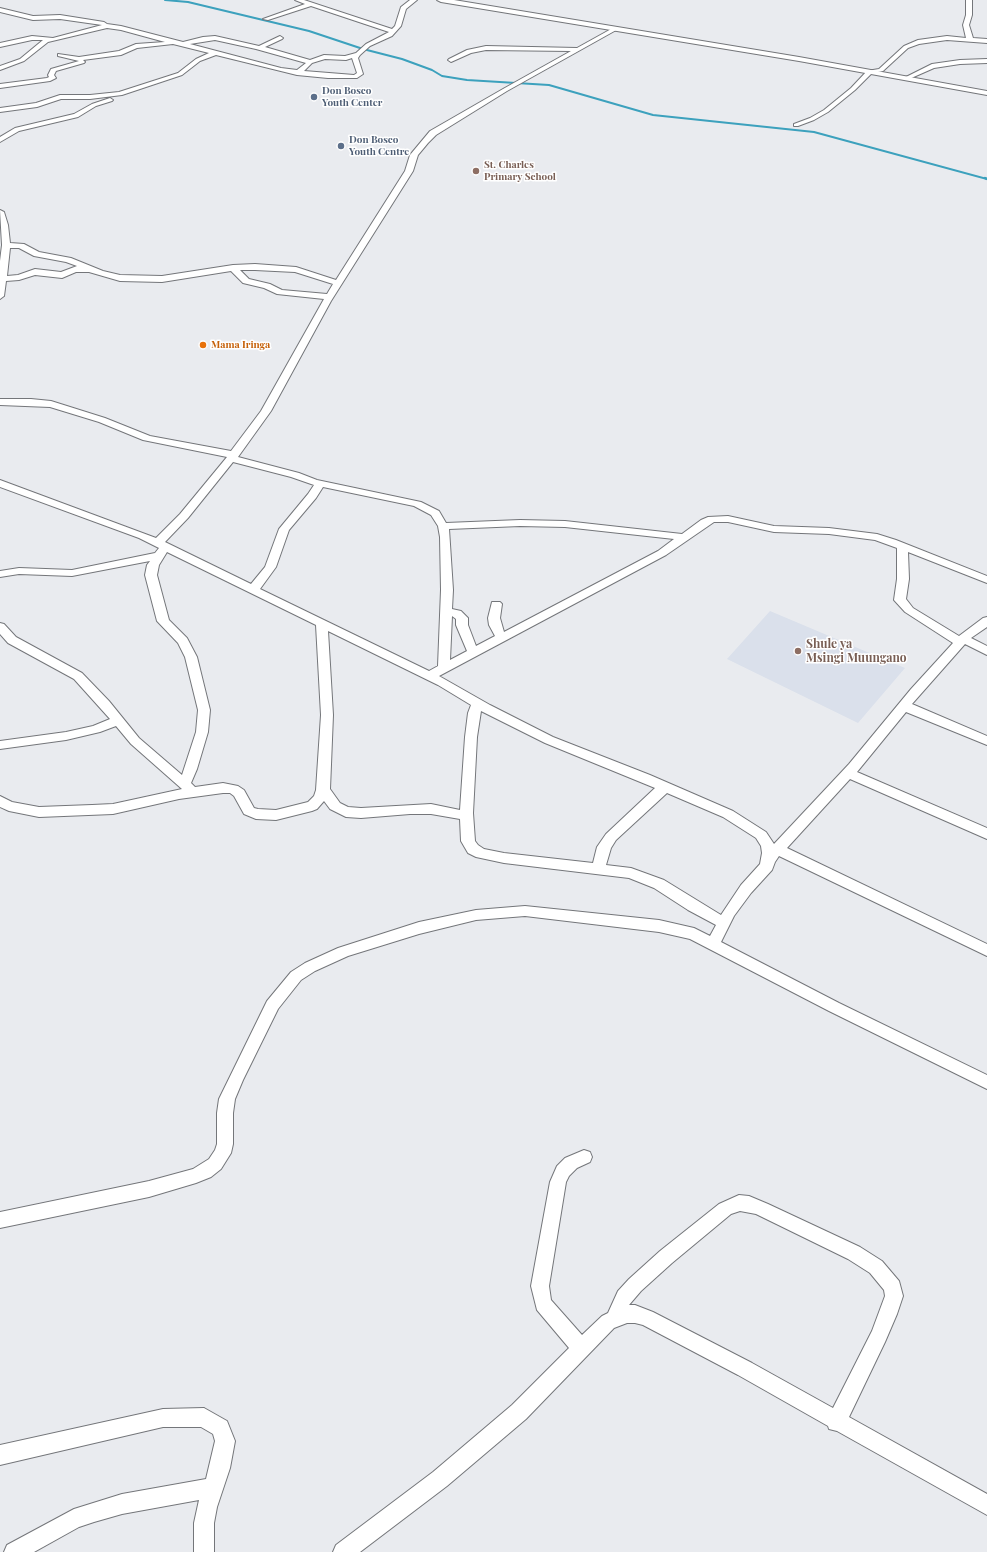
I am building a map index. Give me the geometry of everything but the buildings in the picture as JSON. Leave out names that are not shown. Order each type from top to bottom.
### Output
[{"type":"street","points":[[0,10],[33,18],[41,19],[60,17],[94,22],[281,70],[341,77],[358,76],[360,74],[355,58],[368,45],[386,37],[393,31],[398,26],[403,8],[414,0]]},
{"type":"street","points":[[442,0],[907,78],[987,93]]},
{"type":"street","points":[[969,0],[969,15],[966,25],[970,39]]},
{"type":"street","points":[[266,19],[305,1],[393,31]]},
{"type":"street","points":[[38,25],[36,24],[41,19]]},
{"type":"street","points":[[76,33],[94,22]]},
{"type":"street","points":[[0,68],[22,60],[44,42],[52,39],[104,26],[115,27]]},
{"type":"street","points":[[188,788],[191,769],[202,732],[204,710],[191,658],[183,641],[163,621],[151,575],[153,565],[160,549],[184,516],[233,457],[266,411],[329,297],[409,171],[414,155],[425,141],[433,133],[505,90],[615,29]]},
{"type":"street","points":[[0,45],[43,35],[52,39]]},
{"type":"street","points":[[183,44],[208,38],[215,38],[260,48],[310,62]]},
{"type":"street","points":[[260,48],[280,38]]},
{"type":"street","points":[[796,125],[826,112],[871,72],[881,70],[906,47],[918,42],[938,38],[987,41]]},
{"type":"street","points":[[60,55],[79,58],[95,57],[121,53],[136,46],[153,46],[175,42]]},
{"type":"street","points":[[451,60],[469,51],[477,49],[578,49]]},
{"type":"street","points":[[499,55],[529,55],[547,49]]},
{"type":"street","points":[[0,110],[33,106],[63,96],[119,94],[180,74],[198,60],[215,53]]},
{"type":"street","points":[[297,73],[306,67],[310,62],[324,57],[344,58],[358,54]]},
{"type":"street","points":[[0,86],[24,84],[51,79],[53,78],[51,75],[53,70],[95,57]]},
{"type":"street","points":[[907,78],[932,66],[960,62],[987,61]]},
{"type":"street","points":[[4,129],[17,129],[76,116],[94,105],[117,98],[119,94]]},
{"type":"street","points":[[0,140],[17,129]]},
{"type":"street","points":[[0,212],[4,224],[6,244],[0,296]]},
{"type":"street","points":[[6,244],[21,246],[30,252],[68,260],[100,274],[132,279],[173,277],[233,268],[255,267],[296,270],[338,283]]},
{"type":"street","points":[[2,279],[19,277],[35,272],[65,274],[75,269],[89,268]]},
{"type":"street","points":[[233,268],[246,281],[267,286],[280,292],[329,297]]},
{"type":"street","points":[[0,402],[31,402],[51,404],[102,420],[147,438],[233,457],[308,480],[366,494],[400,500],[429,509],[435,514],[443,526],[447,590],[444,667]]},
{"type":"street","points":[[253,590],[270,567],[284,529],[312,496],[320,482]]},
{"type":"street","points":[[0,483],[143,536],[160,549],[253,590],[322,623],[429,676],[549,740],[728,814],[761,835],[773,855],[987,950]]},
{"type":"street","points":[[429,676],[662,553],[705,522],[721,518],[774,529],[855,533],[877,537],[987,580]]},
{"type":"street","points":[[443,526],[520,523],[565,524],[683,537]]},
{"type":"street","points":[[902,546],[903,579],[900,600],[909,610],[962,640],[987,652]]},
{"type":"street","points":[[0,574],[19,571],[72,573],[160,549]]},
{"type":"street","points":[[496,604],[494,613],[495,625],[501,637]]},
{"type":"street","points":[[446,611],[457,614],[462,618],[462,625],[473,652]]},
{"type":"street","points":[[713,944],[729,913],[746,890],[768,866],[773,855],[847,773],[962,640],[987,621]]},
{"type":"street","points":[[0,801],[9,806],[21,809],[39,812],[64,812],[113,808],[188,788],[223,788],[233,789],[242,796],[248,811],[256,814],[276,815],[312,806],[318,801],[323,790],[327,715],[322,623]]},
{"type":"street","points":[[0,630],[12,640],[78,676],[105,704],[135,741],[188,788]]},
{"type":"street","points":[[478,703],[474,713],[471,737],[467,816],[468,841],[473,849],[481,853],[504,858],[631,873],[659,884],[693,906],[724,923]]},
{"type":"street","points":[[904,706],[987,741]]},
{"type":"street","points":[[0,745],[66,736],[96,729],[118,720]]},
{"type":"street","points":[[847,773],[987,834]]},
{"type":"street","points":[[598,869],[604,848],[612,837],[649,800],[665,787]]},
{"type":"street","points":[[323,790],[335,806],[346,812]]},
{"type":"street","points":[[305,808],[362,813],[410,808],[431,809],[467,816]]},
{"type":"street","points":[[0,1220],[149,1189],[196,1176],[205,1172],[223,1153],[226,1144],[224,1113],[227,1099],[260,1026],[272,1005],[296,976],[310,967],[343,952],[419,928],[476,915],[525,911],[659,926],[694,934],[834,1007],[987,1082]]},
{"type":"street","points":[[582,1349],[543,1304],[540,1286],[558,1182],[563,1170],[571,1163],[584,1157]]},
{"type":"street","points":[[615,1318],[624,1297],[636,1284],[666,1257],[725,1209],[739,1203],[756,1207],[822,1237],[854,1253],[876,1267],[892,1287],[894,1296],[879,1336],[836,1422]]},
{"type":"street","points":[[343,1552],[440,1479],[507,1422],[608,1322],[626,1314],[635,1314],[647,1318],[796,1397],[836,1422],[987,1505]]},
{"type":"street","points":[[0,1455],[163,1418],[204,1417],[220,1428],[225,1442],[220,1468],[204,1523],[204,1552]]},
{"type":"street","points":[[14,1552],[74,1519],[94,1512],[122,1504],[213,1488]]},
{"type":"shaded area","points":[[770,611],[905,668],[858,723],[727,659]]},
{"type":"waterway","points":[[165,0],[188,2],[309,31],[363,49],[402,59],[432,70],[442,76],[467,80],[549,85],[653,115],[814,132],[987,179],[985,178]]},
{"type":"place","name":"Don Bosco Youth Center","points":[[314,97]]},
{"type":"place","name":"Don Bosco Youth Centre","points":[[341,146]]},
{"type":"place","name":"St. Charles Primary School","points":[[476,171]]},
{"type":"place","name":"Mama Iringa","points":[[203,345]]},
{"type":"place","name":"Shule ya Msingi Muungano","points":[[798,651]]}]
